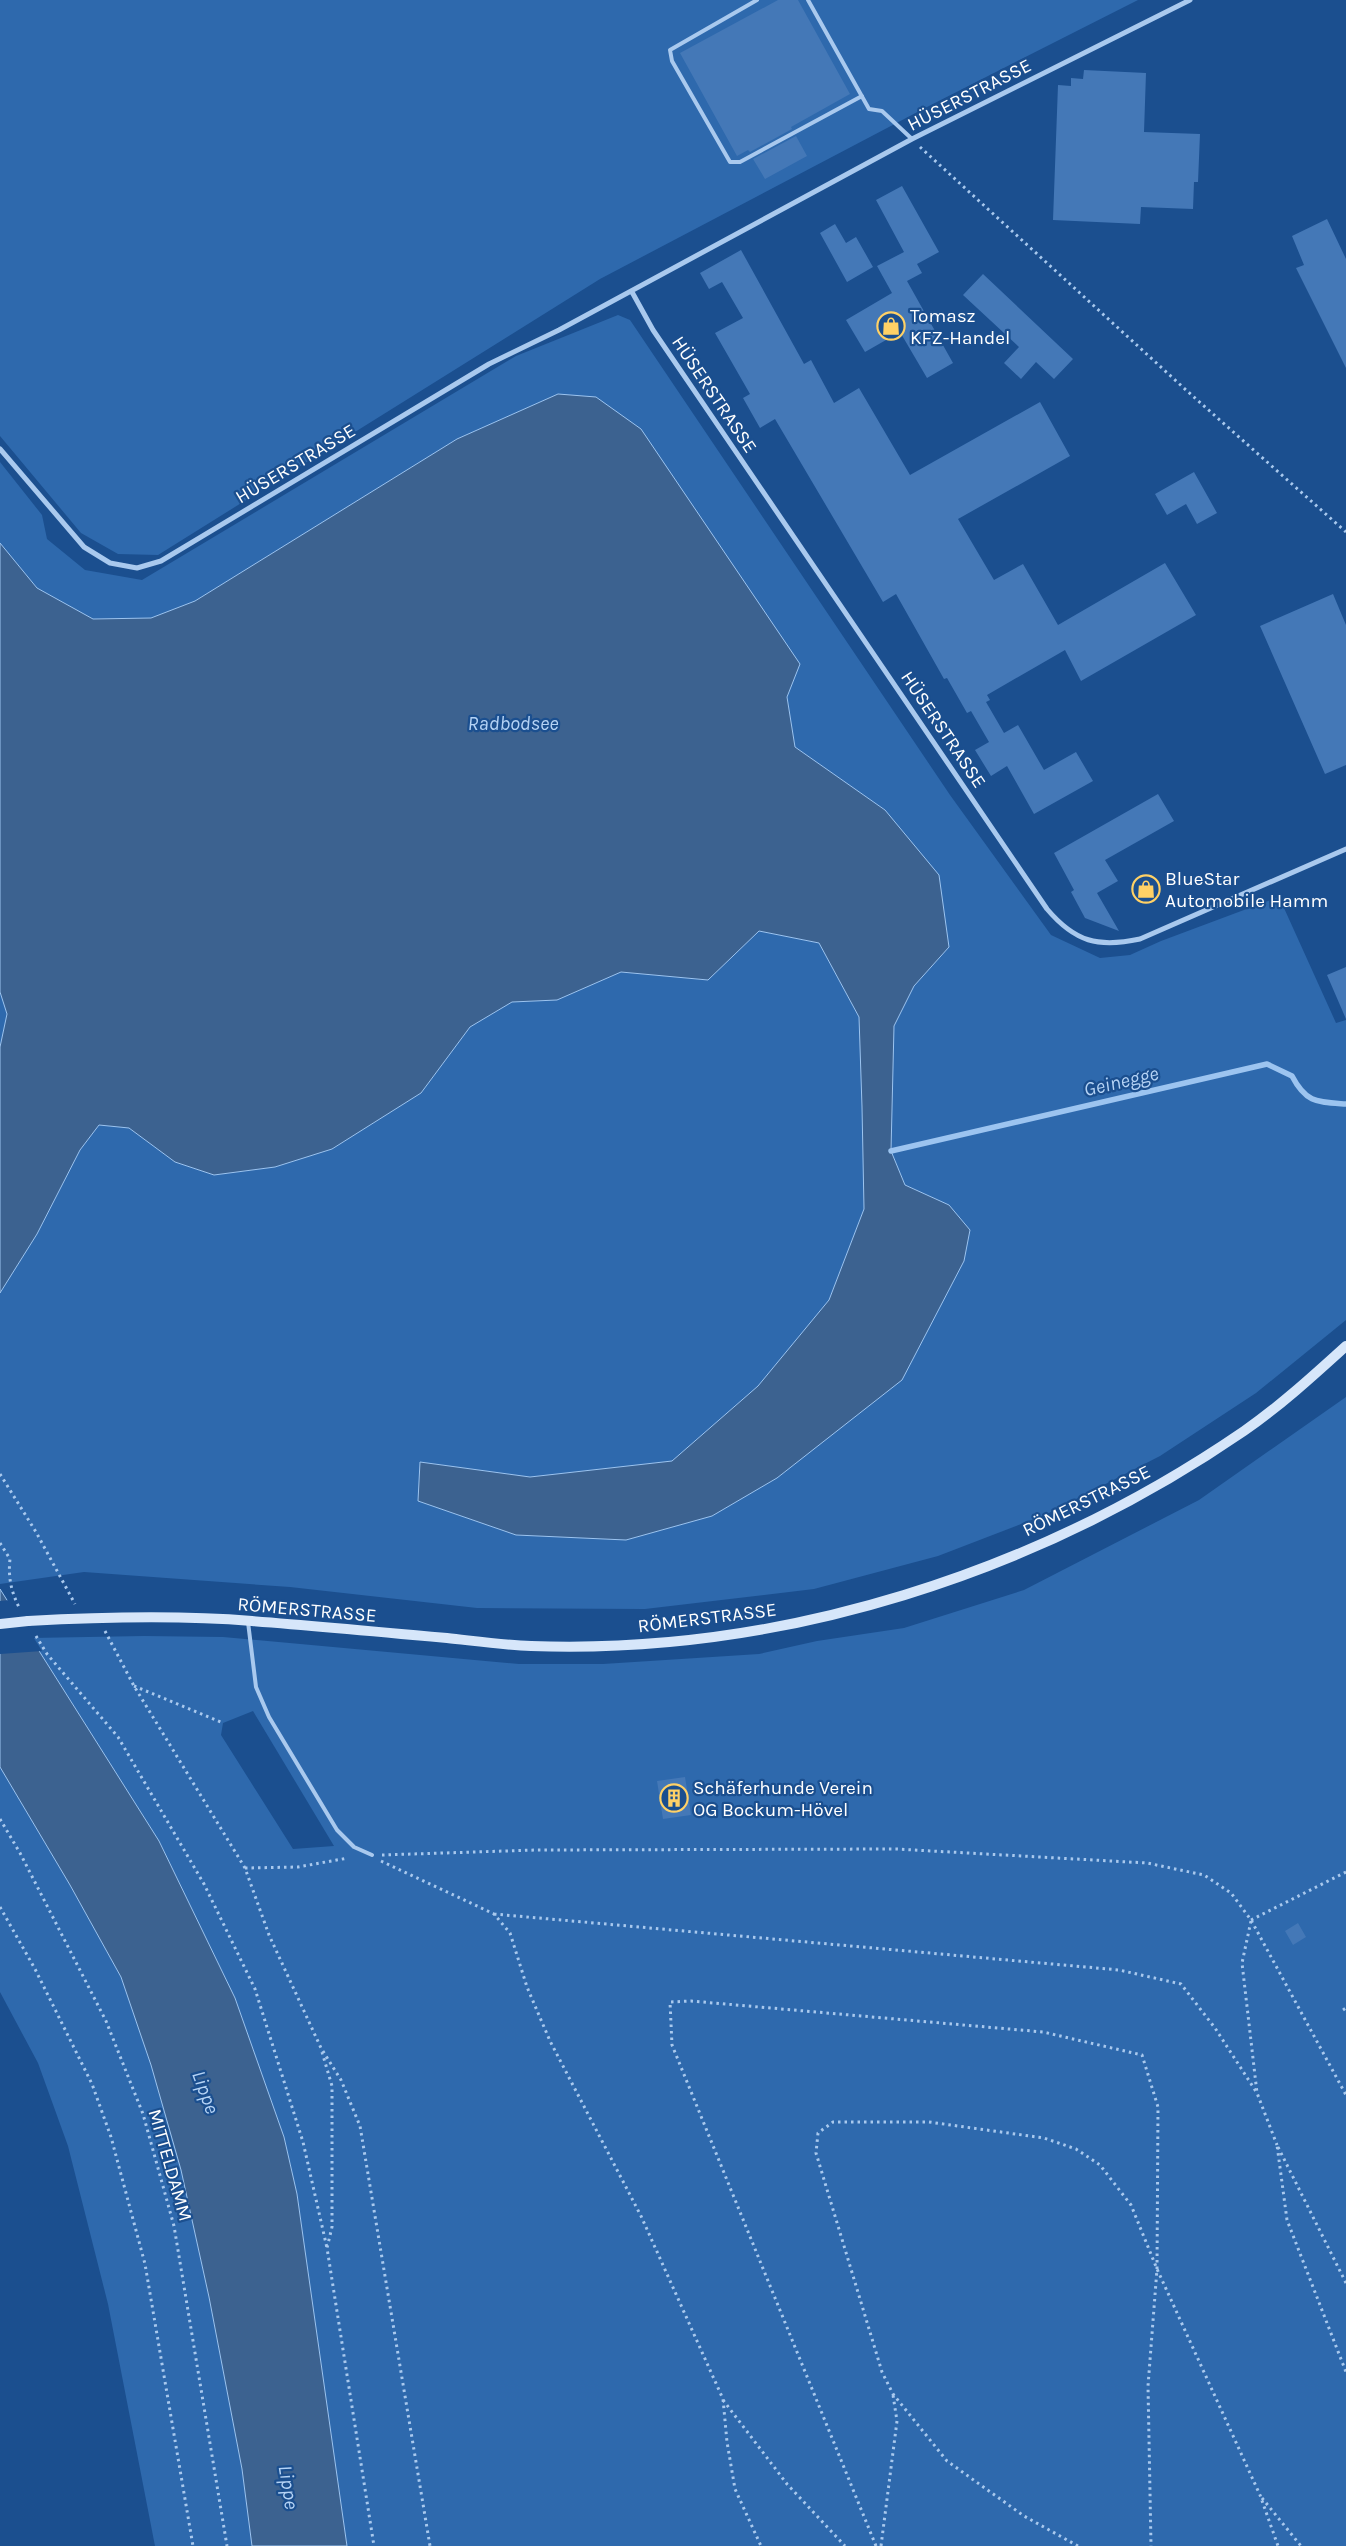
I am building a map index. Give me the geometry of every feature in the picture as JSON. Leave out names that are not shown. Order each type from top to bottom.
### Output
[{"type":"main road","name":"RÖMERSTRASSE","points":[[0,1624],[82,1618],[248,1620],[531,1646],[606,1645],[701,1639],[754,1632],[811,1620],[932,1587],[1058,1536],[1173,1476],[1245,1430],[1288,1397],[1346,1346]]},
{"type":"street","name":"HÜSERSTRASSE","points":[[0,449],[84,547],[110,563],[137,568],[161,562],[489,364],[632,292],[912,139],[1190,0]]},
{"type":"street","name":"HÜSERSTRASSE","points":[[632,292],[653,330],[1047,908],[1062,926],[1080,937],[1098,942],[1120,943],[1140,938],[1346,849]]},
{"type":"lane","points":[[757,0],[670,50],[672,61],[730,162],[740,162],[862,96]]},
{"type":"lane","points":[[808,0],[870,109],[882,111],[912,139]]},
{"type":"lane","points":[[248,1620],[256,1687],[269,1717],[337,1830],[354,1847],[372,1855]]},
{"type":"path","points":[[912,139],[1186,390],[1346,532]]},
{"type":"path","points":[[0,1474],[56,1566],[82,1618]]},
{"type":"path","points":[[0,1542],[10,1558],[8,1573],[13,1596]]},
{"type":"path","points":[[99,1618],[134,1686],[245,1868],[269,1935],[321,2048],[341,2080],[360,2126],[430,2546]]},
{"type":"path","points":[[47,1654],[118,1737],[204,1884],[254,1988],[303,2142],[327,2248],[374,2546]]},
{"type":"path","points":[[134,1686],[223,1723]]},
{"type":"path","name":"MITTELDAMM","points":[[0,1819],[20,1853],[106,2020],[143,2114],[174,2226],[227,2546]]},
{"type":"path","points":[[245,1868],[298,1867],[372,1855],[555,1850],[896,1849],[1147,1863],[1204,1875],[1231,1894],[1251,1920],[1346,2095]]},
{"type":"path","points":[[372,1855],[386,1864],[425,1880],[494,1914],[1118,1970],[1181,1984],[1215,2028],[1257,2094],[1277,2145],[1346,2283]]},
{"type":"path","points":[[1251,1920],[1346,1872]]},
{"type":"path","points":[[0,1907],[35,1969],[92,2084],[111,2137],[145,2264],[193,2546]]},
{"type":"path","points":[[494,1914],[510,1934],[527,1987],[550,2041],[641,2216],[723,2399],[787,2484],[845,2546]]},
{"type":"path","points":[[1251,1920],[1242,1963],[1257,2094]]},
{"type":"path","points":[[876,2546],[672,2044],[670,2002],[691,2001],[1043,2032],[1142,2055],[1158,2107],[1157,2269],[1148,2386],[1151,2546]]},
{"type":"path","points":[[321,2048],[332,2086],[332,2227],[327,2248]]},
{"type":"path","points":[[1078,2546],[1024,2516],[947,2461],[893,2394],[882,2372],[816,2153],[818,2134],[833,2122],[929,2122],[1044,2138],[1076,2149],[1100,2165],[1131,2205],[1157,2269],[1260,2495],[1278,2546]]},
{"type":"path","points":[[1277,2145],[1287,2220],[1346,2372]]},
{"type":"path","points":[[881,2546],[897,2421],[893,2394]]},
{"type":"path","points":[[723,2399],[726,2442],[735,2489],[761,2546]]},
{"type":"path","points":[[1260,2495],[1301,2546]]},
{"type":"shaded area","points":[[0,0],[1138,0],[927,107],[600,279],[158,555],[118,554],[81,533],[0,436]]},
{"type":"shaded area","points":[[618,315],[630,320],[950,795],[1051,935],[1100,958],[1130,955],[1161,941],[1279,897],[1336,1023],[1346,1020],[1346,1320],[1256,1393],[1160,1456],[1047,1514],[938,1556],[814,1589],[645,1609],[477,1608],[290,1587],[84,1572],[0,1584],[0,1293],[37,1234],[80,1150],[99,1125],[129,1128],[175,1162],[214,1175],[275,1167],[332,1149],[421,1093],[470,1027],[512,1002],[557,1000],[621,972],[707,980],[759,931],[819,943],[859,1017],[862,1107],[864,1209],[829,1300],[758,1386],[672,1461],[530,1477],[420,1462],[418,1501],[516,1535],[626,1540],[712,1516],[777,1478],[831,1435],[941,1303],[964,1261],[949,1205],[905,1185],[891,1151],[894,1026],[914,986],[949,947],[885,810],[795,747],[787,697],[799,664],[558,394],[457,439],[195,601],[151,618],[93,619],[37,588],[0,543],[0,462],[42,515],[47,539],[85,570],[142,580],[516,356]]},
{"type":"shaded area","points":[[0,992],[7,1014],[0,1047]]},
{"type":"shaded area","points":[[1346,1397],[1346,2546],[347,2546],[297,2194],[284,2137],[235,1998],[159,1841],[31,1638],[223,1637],[519,1664],[603,1664],[759,1654],[817,1641],[904,1628],[1024,1590],[1199,1500]],"holes":[[[253,1711],[334,1846],[293,1849],[221,1735],[223,1723]]]},
{"type":"shaded area","points":[[0,1767],[70,1885],[121,1977],[151,2065],[181,2170],[209,2297],[242,2469],[252,2546],[155,2546],[108,2304],[68,2146],[38,2063],[0,1992]]},
{"type":"water","name":"Radbodsee","points":[[558,394],[596,397],[641,429],[800,664],[787,697],[795,747],[885,810],[939,875],[949,947],[914,986],[894,1026],[891,1151],[905,1185],[949,1205],[970,1230],[964,1261],[902,1380],[777,1478],[712,1516],[626,1540],[516,1535],[418,1501],[420,1462],[530,1477],[672,1461],[758,1386],[829,1300],[864,1209],[862,1107],[859,1017],[819,943],[759,931],[708,980],[621,972],[557,1000],[512,1002],[470,1027],[421,1093],[332,1149],[275,1167],[214,1175],[175,1162],[129,1128],[99,1125],[80,1150],[37,1234],[0,1293],[0,1047],[7,1014],[0,992],[0,543],[37,588],[93,619],[151,618],[195,601],[457,439]]},
{"type":"water","name":"Lippe","points":[[0,1589],[159,1841],[235,1998],[284,2137],[297,2194],[347,2546],[252,2546],[242,2469],[209,2297],[181,2170],[151,2065],[121,1977],[70,1885],[0,1767]]},
{"type":"pier","points":[[10,1600],[42,1651],[0,1654],[0,1601]]},
{"type":"building","points":[[778,0],[798,0],[850,94],[791,127],[792,129],[750,152],[748,150],[737,156],[680,53]]},
{"type":"building","points":[[1084,70],[1146,73],[1144,132],[1200,134],[1198,182],[1194,182],[1193,209],[1141,207],[1140,224],[1053,220],[1058,85],[1071,86],[1071,78],[1083,79]]},
{"type":"building","points":[[796,136],[807,156],[765,179],[753,159]]},
{"type":"building","points":[[902,186],[939,252],[917,264],[922,273],[907,281],[953,363],[927,378],[900,332],[865,352],[846,320],[892,293],[877,266],[904,252],[876,200]]},
{"type":"building","points":[[1327,219],[1346,259],[1346,368],[1296,268],[1304,265],[1292,236]]},
{"type":"building","points":[[835,224],[846,243],[856,237],[873,267],[847,282],[820,233]]},
{"type":"building","points":[[741,250],[804,364],[811,360],[834,403],[859,388],[910,475],[1040,402],[1070,456],[958,519],[994,580],[1023,564],[1058,625],[1165,563],[1196,615],[1081,681],[1065,650],[987,695],[990,700],[986,702],[1004,733],[1018,725],[1044,770],[1076,752],[1093,781],[1034,814],[1007,766],[991,776],[975,750],[989,742],[971,711],[967,713],[947,678],[944,679],[896,594],[883,602],[775,419],[760,428],[743,398],[750,394],[715,333],[743,318],[722,282],[709,289],[700,273]]},
{"type":"building","points":[[983,274],[1073,359],[1054,379],[1036,362],[1021,379],[1004,363],[1019,347],[963,295]]},
{"type":"building","points":[[1194,472],[1217,513],[1197,524],[1186,504],[1167,515],[1155,494]]},
{"type":"building","points":[[1333,594],[1346,625],[1346,765],[1325,774],[1260,626]]},
{"type":"building","points":[[1158,794],[1174,821],[1105,860],[1118,881],[1097,893],[1119,931],[1085,918],[1071,892],[1074,890],[1054,853]]},
{"type":"building","points":[[1346,967],[1346,1019],[1327,975]]},
{"type":"building","name":"Schäferhunde Verein OG Bockum-Hövel","points":[[685,1777],[691,1815],[663,1819],[657,1781]]},
{"type":"building","points":[[1298,1923],[1306,1937],[1293,1945],[1285,1931]]},
{"type":"waterway","name":"Geinegge","points":[[891,1151],[1267,1064],[1292,1076],[1302,1091],[1313,1099],[1327,1103],[1346,1104]]},
{"type":"place","name":"Tomasz KFZ-Handel","points":[[891,326]]},
{"type":"place","name":"BlueStar Automobile Hamm","points":[[1146,889]]},
{"type":"place","name":"Schäferhunde Verein OG Bockum-Hövel","points":[[674,1798]]}]
